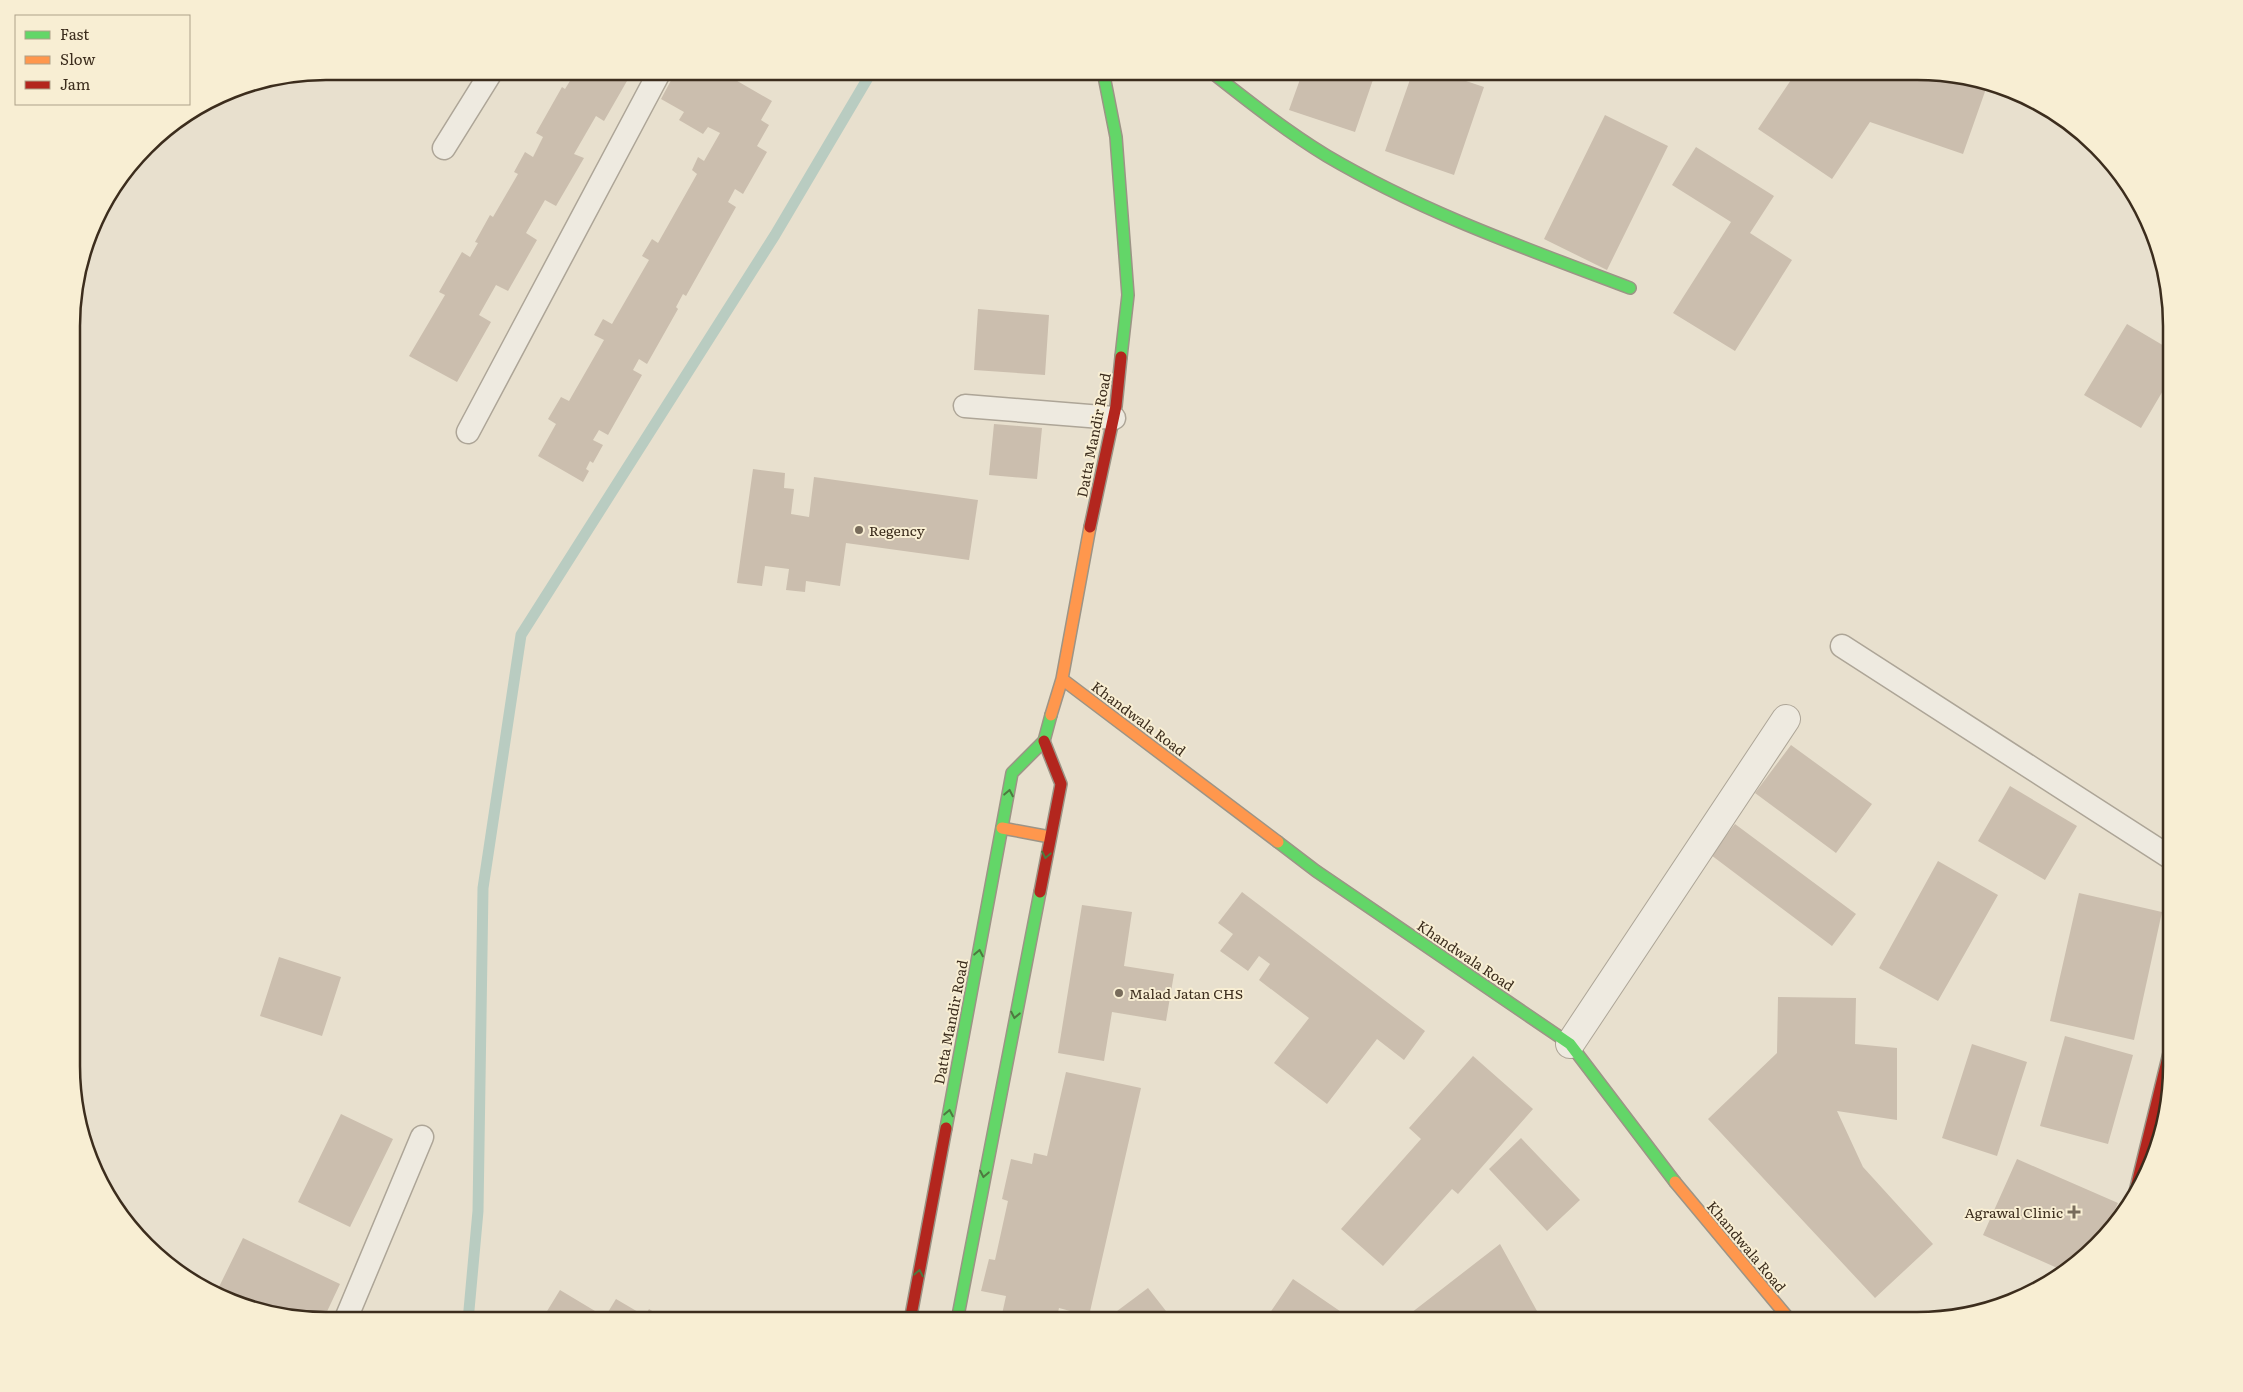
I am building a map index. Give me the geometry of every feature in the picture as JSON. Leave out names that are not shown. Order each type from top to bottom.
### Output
[{"type":"main road","name":"Datta Mandir Road","points":[[911,1312],[1012,773],[1044,741],[1062,679],[1086,547],[1114,418],[1128,295],[1116,137],[1106,80]]},
{"type":"main road","points":[[1221,80],[1264,114],[1327,156],[1397,194],[1499,238],[1630,288]]},
{"type":"main road","name":"Khandwala Road","points":[[1062,679],[1316,870],[1570,1044],[1689,1200],[1783,1312]]},
{"type":"main road","points":[[959,1312],[1061,784],[1044,741]]},
{"type":"main road","points":[[1002,828],[1050,837]]},
{"type":"main road","points":[[2141,1168],[2162,1082]]},
{"type":"street","points":[[1570,1044],[1786,719]]},
{"type":"lane","points":[[444,148],[486,80]]},
{"type":"lane","points":[[468,432],[655,80]]},
{"type":"lane","points":[[965,406],[1114,418]]},
{"type":"lane","points":[[1842,646],[2163,853]]},
{"type":"lane","points":[[349,1312],[422,1137]]},
{"type":"building","points":[[571,80],[628,80],[604,121],[596,116],[574,154],[584,158],[556,206],[545,200],[526,233],[537,240],[508,291],[496,285],[479,315],[491,322],[457,382],[409,356],[445,295],[439,292],[462,252],[470,257],[478,243],[475,242],[490,215],[493,217],[518,174],[514,172],[525,152],[533,157],[543,137],[536,133],[562,87],[565,89]]},
{"type":"building","points":[[671,80],[736,80],[772,101],[761,120],[769,125],[757,146],[767,152],[743,194],[735,189],[728,202],[736,207],[686,296],[683,294],[676,307],[678,309],[647,364],[639,359],[633,370],[642,375],[608,435],[599,430],[593,440],[603,445],[593,463],[590,461],[586,469],[589,471],[583,482],[538,456],[556,424],[548,419],[561,397],[569,401],[604,340],[594,335],[603,319],[612,324],[649,260],[642,256],[652,239],[658,243],[697,174],[692,170],[698,157],[704,161],[720,133],[708,127],[703,134],[679,120],[684,112],[661,99]]},
{"type":"building","points":[[1300,80],[1373,80],[1355,132],[1289,110]]},
{"type":"building","points":[[1410,80],[1463,80],[1484,87],[1454,175],[1385,151]]},
{"type":"building","points":[[1791,80],[1917,80],[1949,82],[1986,90],[1963,154],[1870,122],[1832,179],[1758,129]]},
{"type":"building","points":[[1605,115],[1668,146],[1607,270],[1544,239]]},
{"type":"building","points":[[1696,147],[1774,196],[1750,233],[1792,260],[1735,351],[1673,313],[1731,222],[1672,185]]},
{"type":"building","points":[[978,309],[1049,315],[1045,375],[974,370]]},
{"type":"building","points":[[2127,324],[2163,345],[2163,391],[2141,428],[2084,395]]},
{"type":"building","points":[[994,424],[1042,428],[1037,479],[989,475]]},
{"type":"building","name":"Regency","points":[[753,469],[785,473],[784,488],[794,489],[791,514],[809,517],[814,477],[978,500],[969,560],[846,543],[840,586],[806,581],[805,592],[786,590],[789,569],[765,566],[762,586],[737,583]]},
{"type":"building","points":[[1791,745],[1872,804],[1836,853],[1755,793]]},
{"type":"building","points":[[2010,786],[2077,826],[2045,880],[1978,841]]},
{"type":"building","points":[[1735,824],[1856,914],[1832,946],[1711,855]]},
{"type":"building","points":[[1938,861],[1998,895],[1938,1001],[1879,968]]},
{"type":"building","points":[[1242,892],[1425,1031],[1404,1060],[1377,1039],[1327,1104],[1274,1063],[1309,1018],[1259,980],[1270,964],[1259,956],[1248,971],[1220,951],[1233,934],[1218,923]]},
{"type":"building","points":[[2079,893],[2162,912],[2134,1040],[2050,1021]]},
{"type":"building","name":"Malad Jatan CHS","points":[[1082,905],[1132,912],[1124,966],[1174,974],[1166,1021],[1112,1012],[1104,1061],[1058,1053]]},
{"type":"building","points":[[279,957],[341,977],[322,1036],[260,1016]]},
{"type":"building","points":[[1778,997],[1856,998],[1855,1044],[1897,1048],[1897,1120],[1837,1111],[1863,1167],[1933,1244],[1875,1298],[1708,1119],[1777,1053]]},
{"type":"building","points":[[2065,1036],[2133,1055],[2108,1144],[2040,1126]]},
{"type":"building","points":[[1972,1044],[2027,1062],[1997,1156],[1942,1138]]},
{"type":"building","points":[[1473,1056],[1533,1109],[1458,1194],[1452,1189],[1383,1266],[1341,1229],[1421,1139],[1409,1128]]},
{"type":"building","points":[[1066,1072],[1141,1088],[1090,1312],[1074,1312],[1059,1308],[1058,1312],[1003,1312],[1006,1296],[981,1291],[989,1259],[995,1260],[1008,1201],[1002,1199],[1011,1159],[1032,1164],[1034,1153],[1047,1156]]},
{"type":"building","points":[[341,1114],[393,1139],[350,1227],[298,1202]]},
{"type":"building","points":[[1521,1138],[1580,1200],[1547,1231],[1489,1169]]},
{"type":"building","points":[[2017,1159],[2118,1203],[2112,1216],[2091,1240],[2057,1268],[1983,1235]]},
{"type":"building","points":[[243,1238],[340,1284],[327,1312],[294,1310],[263,1304],[219,1288]]},
{"type":"building","points":[[1500,1244],[1538,1312],[1412,1312]]},
{"type":"building","points":[[1293,1279],[1341,1312],[1270,1312]]},
{"type":"building","points":[[1148,1288],[1167,1312],[1116,1312]]},
{"type":"building","points":[[560,1290],[597,1312],[547,1312]]},
{"type":"building","points":[[616,1299],[638,1312],[608,1312]]},
{"type":"waterway","points":[[469,1312],[478,1211],[483,888],[521,635],[775,235],[867,80]]},
{"type":"traffic: fast","points":[[1105,80],[1116,137],[1128,295],[1121,357]]},
{"type":"traffic: fast","points":[[1222,80],[1327,156],[1400,195],[1475,228],[1630,288]]},
{"type":"traffic: fast","points":[[946,1128],[1012,773],[1044,741],[1051,715]]},
{"type":"traffic: fast","points":[[1278,842],[1316,871],[1570,1044],[1675,1182]]},
{"type":"traffic: fast","points":[[959,1312],[1040,892]]},
{"type":"traffic: slow","points":[[1051,715],[1062,679],[1090,527]]},
{"type":"traffic: slow","points":[[1062,679],[1278,842]]},
{"type":"traffic: slow","points":[[1002,828],[1050,837]]},
{"type":"traffic: slow","points":[[1675,1182],[1783,1312]]},
{"type":"traffic: jam","points":[[1090,527],[1116,406],[1121,357]]},
{"type":"traffic: jam","points":[[1040,892],[1061,784],[1044,741]]},
{"type":"traffic: jam","points":[[2141,1168],[2162,1082]]},
{"type":"traffic: jam","points":[[912,1312],[946,1128]]},
{"type":"place","name":"Regency","points":[[859,530]]},
{"type":"place","name":"Malad Jatan CHS","points":[[1119,993]]},
{"type":"place","name":"Agrawal Clinic","points":[[2074,1212]]}]
